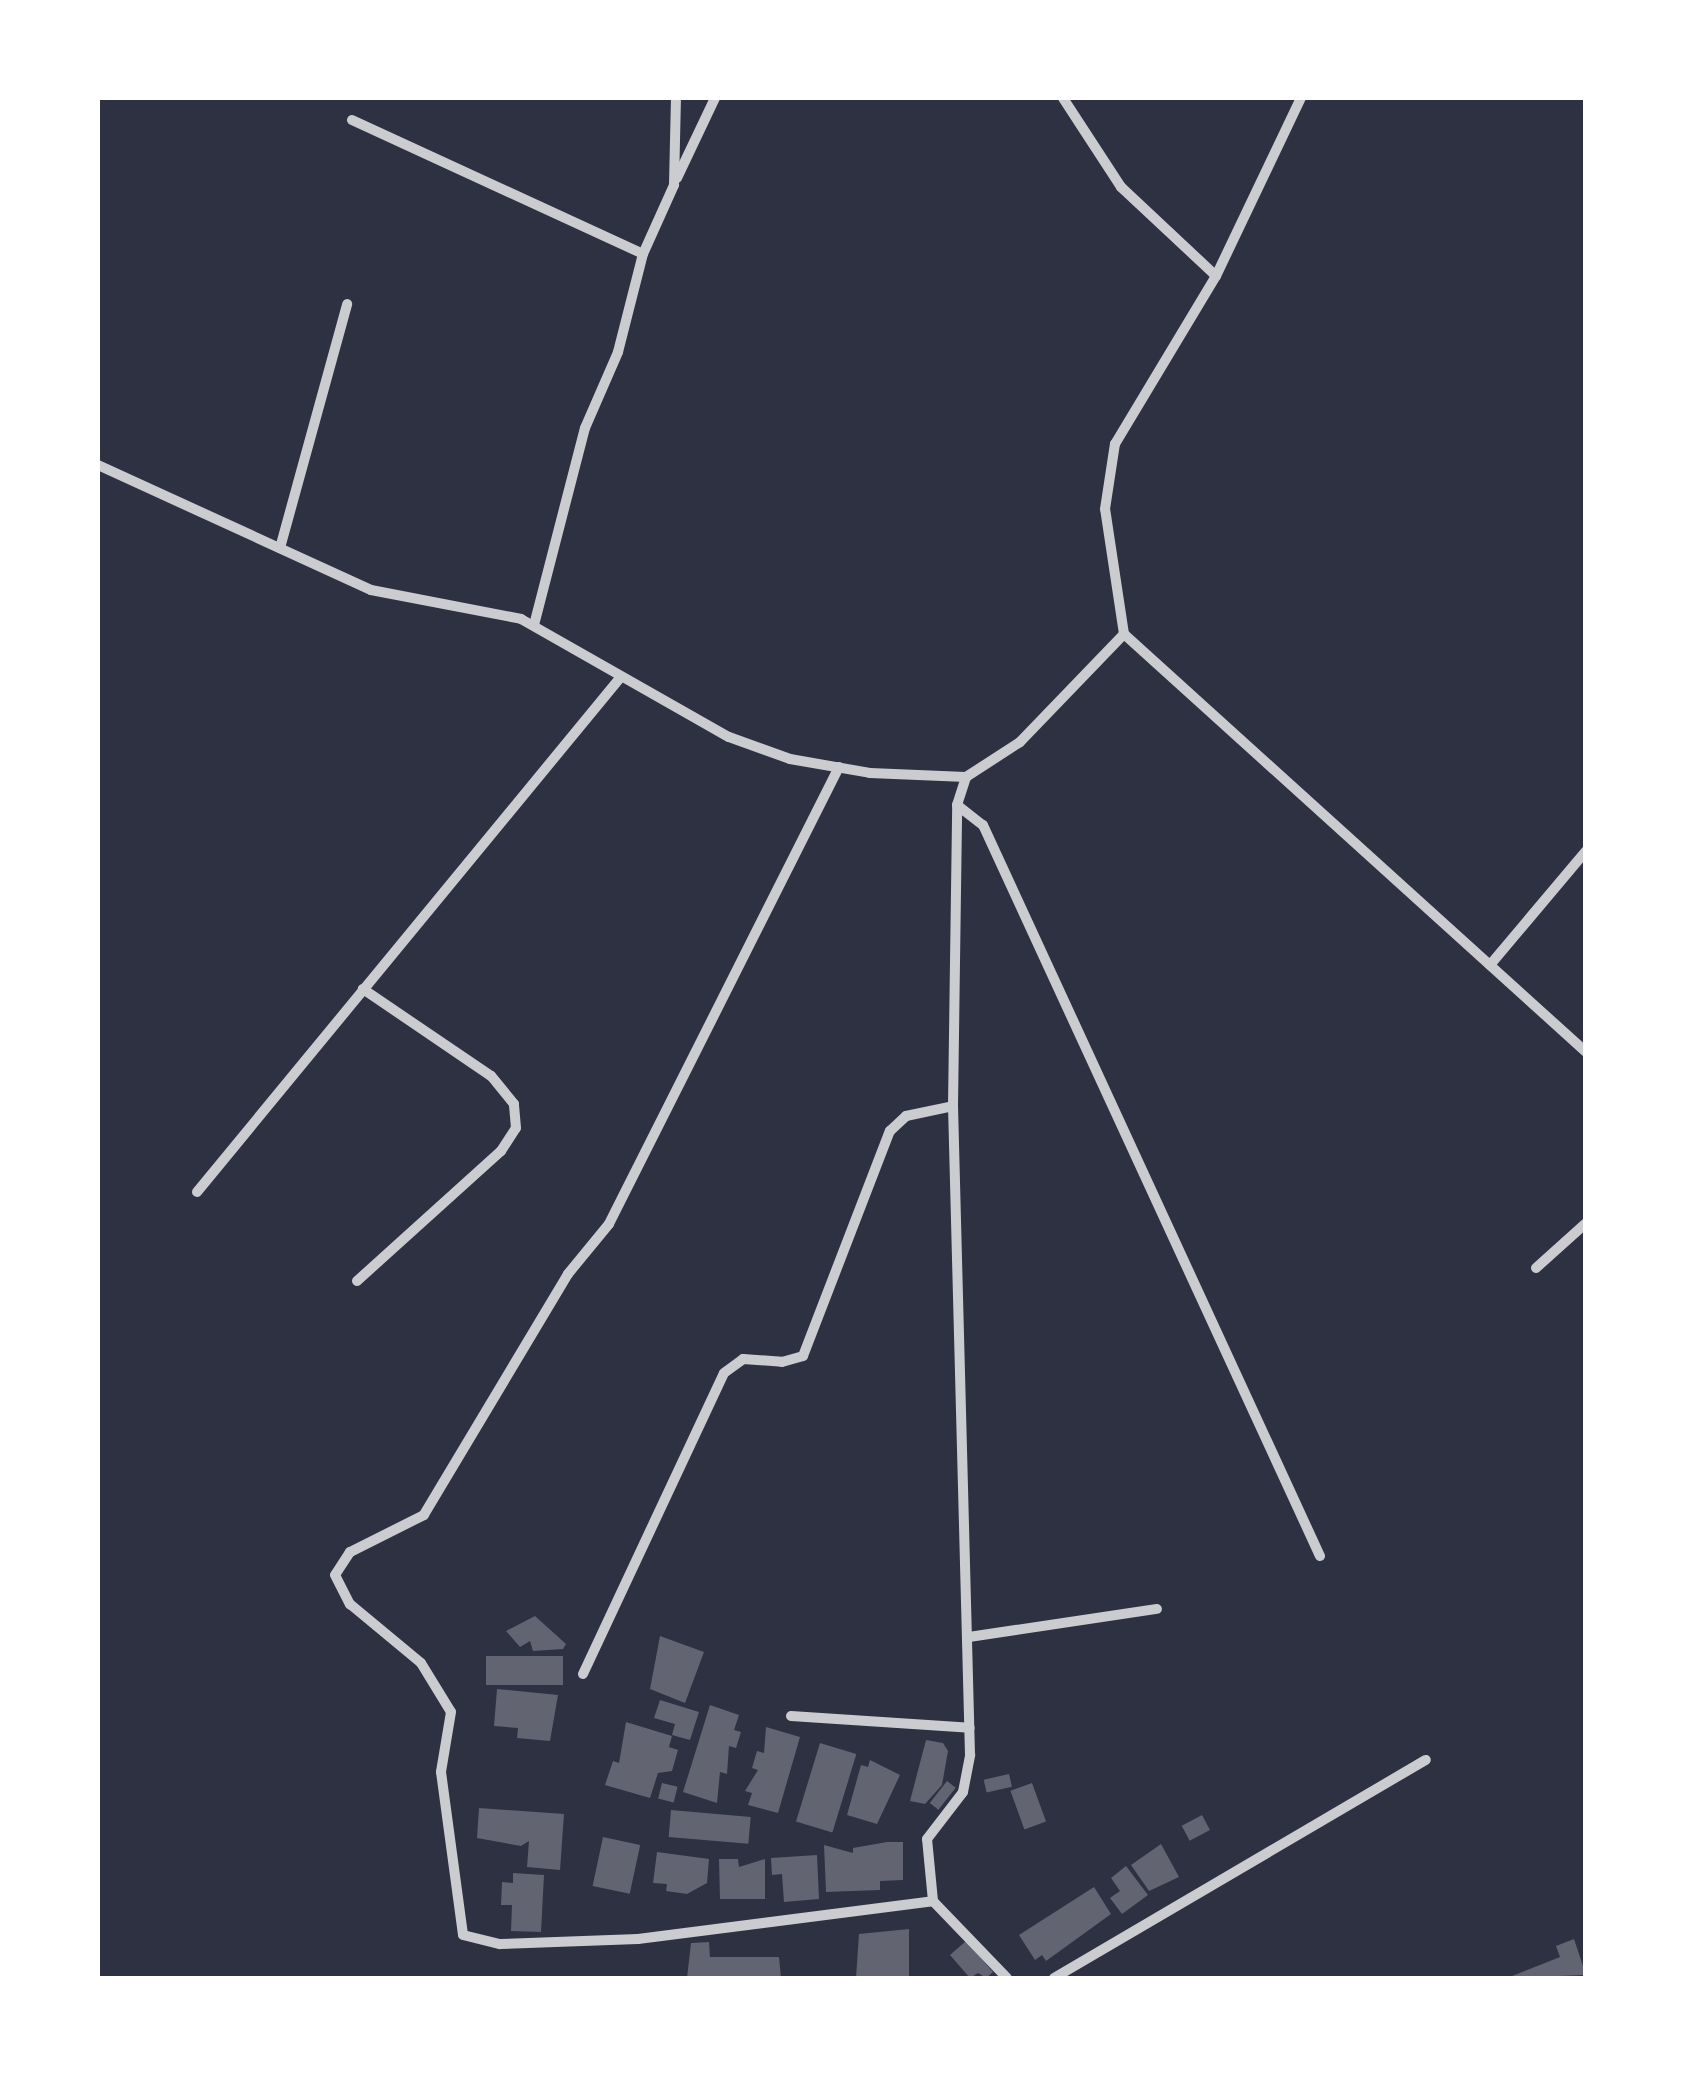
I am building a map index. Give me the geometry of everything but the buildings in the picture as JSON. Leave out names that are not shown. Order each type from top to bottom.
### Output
[{"type":"street","points":[[674,185],[676,98]]},
{"type":"street","points":[[534,625],[580,446],[618,352],[642,254],[714,98]]},
{"type":"street","points":[[1063,98],[1121,187],[1216,276]]},
{"type":"street","points":[[1301,98],[1216,276],[1115,444],[1105,476],[1124,634],[1586,1052]]},
{"type":"street","points":[[352,120],[642,254]]},
{"type":"street","points":[[280,548],[347,304]]},
{"type":"street","points":[[98,465],[371,590],[534,625],[620,678],[729,737],[840,767],[966,777],[1020,742],[1124,634]]},
{"type":"street","points":[[197,1192],[620,678]]},
{"type":"street","points":[[840,767],[609,1224],[568,1274],[424,1515],[350,1552],[335,1575],[350,1604],[421,1663],[451,1712],[441,1772],[463,1935],[500,1944],[638,1938],[933,1901]]},
{"type":"street","points":[[966,777],[957,805],[953,1106],[970,1728],[963,1792],[927,1839],[933,1901],[1007,1978]]},
{"type":"street","points":[[957,805],[983,825],[1320,1556]]},
{"type":"street","points":[[1490,965],[1586,851]]},
{"type":"street","points":[[357,1281],[502,1151],[516,1128],[514,1104],[491,1076],[363,990]]},
{"type":"street","points":[[583,1674],[724,1373],[743,1359],[782,1362],[803,1356],[890,1131],[906,1116],[953,1106]]},
{"type":"street","points":[[1536,1268],[1586,1223]]},
{"type":"street","points":[[968,1637],[1156,1609]]},
{"type":"street","points":[[791,1716],[970,1728]]},
{"type":"street","points":[[1054,1978],[1426,1760]]}]
